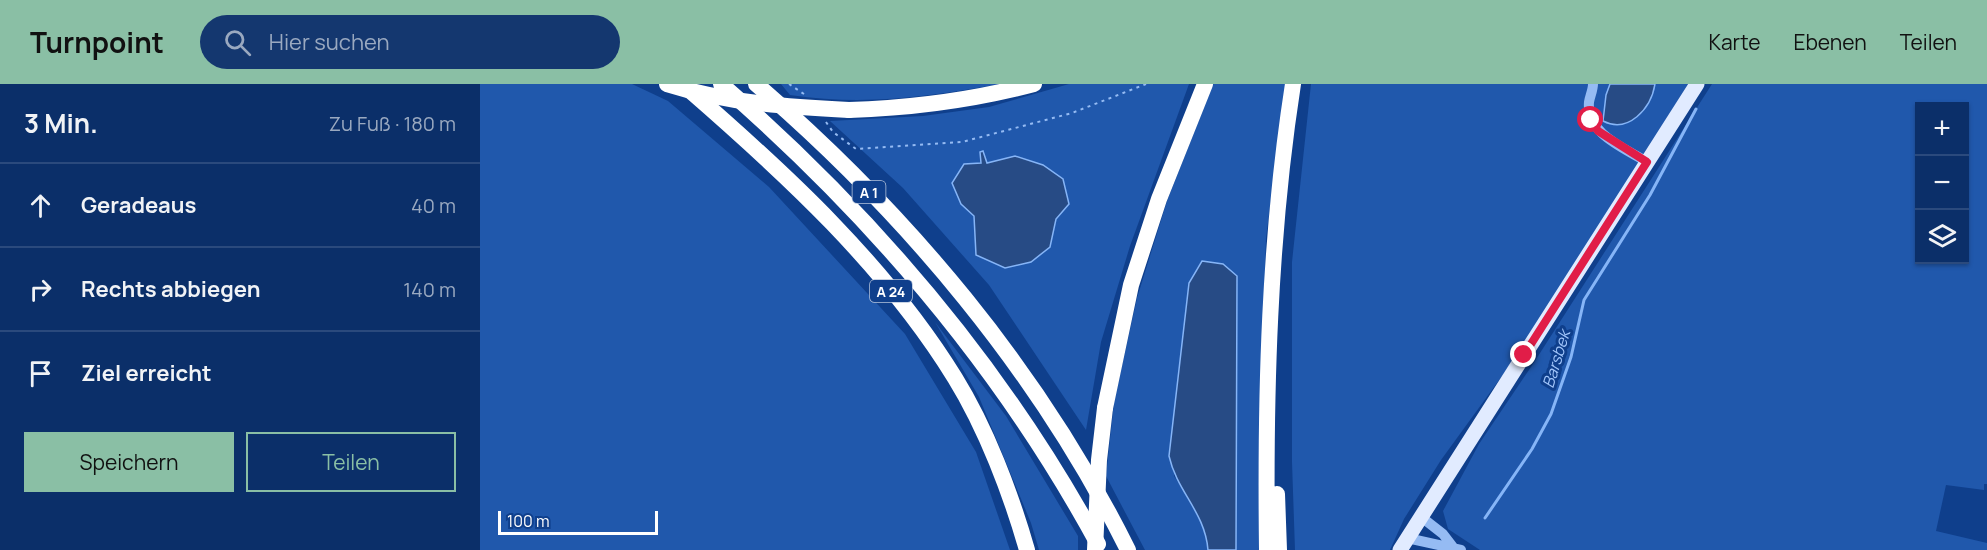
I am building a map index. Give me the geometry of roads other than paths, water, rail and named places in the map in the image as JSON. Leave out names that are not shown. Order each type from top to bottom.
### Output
[{"type":"highway","points":[[668,84],[728,100],[778,106],[849,110],[922,107],[985,97],[1034,84]]},
{"type":"highway","name":"A 24","points":[[681,84],[751,144],[820,212],[871,266],[911,315],[956,379],[989,448],[1027,550]]},
{"type":"highway","name":"A 1","points":[[721,84],[837,191],[933,299],[1007,395],[1074,499],[1102,550]]},
{"type":"highway","name":"A 1","points":[[756,84],[855,177],[951,281],[1061,434],[1095,487],[1128,550]]},
{"type":"highway","points":[[1095,550],[1099,460],[1105,408],[1131,285],[1159,199],[1204,84]]},
{"type":"highway","points":[[1267,550],[1266,436],[1273,249],[1280,169],[1293,84]]},
{"type":"highway","points":[[1269,380],[1275,436],[1279,550]]},
{"type":"main road","points":[[1404,544],[1697,84]]},
{"type":"street","points":[[1593,84],[1589,102],[1591,120],[1598,131],[1647,162]]},
{"type":"street","points":[[1420,516],[1457,548]]},
{"type":"street","points":[[1404,544],[1457,548]]},
{"type":"waterway","name":"Barsbek","points":[[1485,518],[1532,449],[1551,414],[1571,357],[1584,300],[1650,195],[1696,109]]}]
